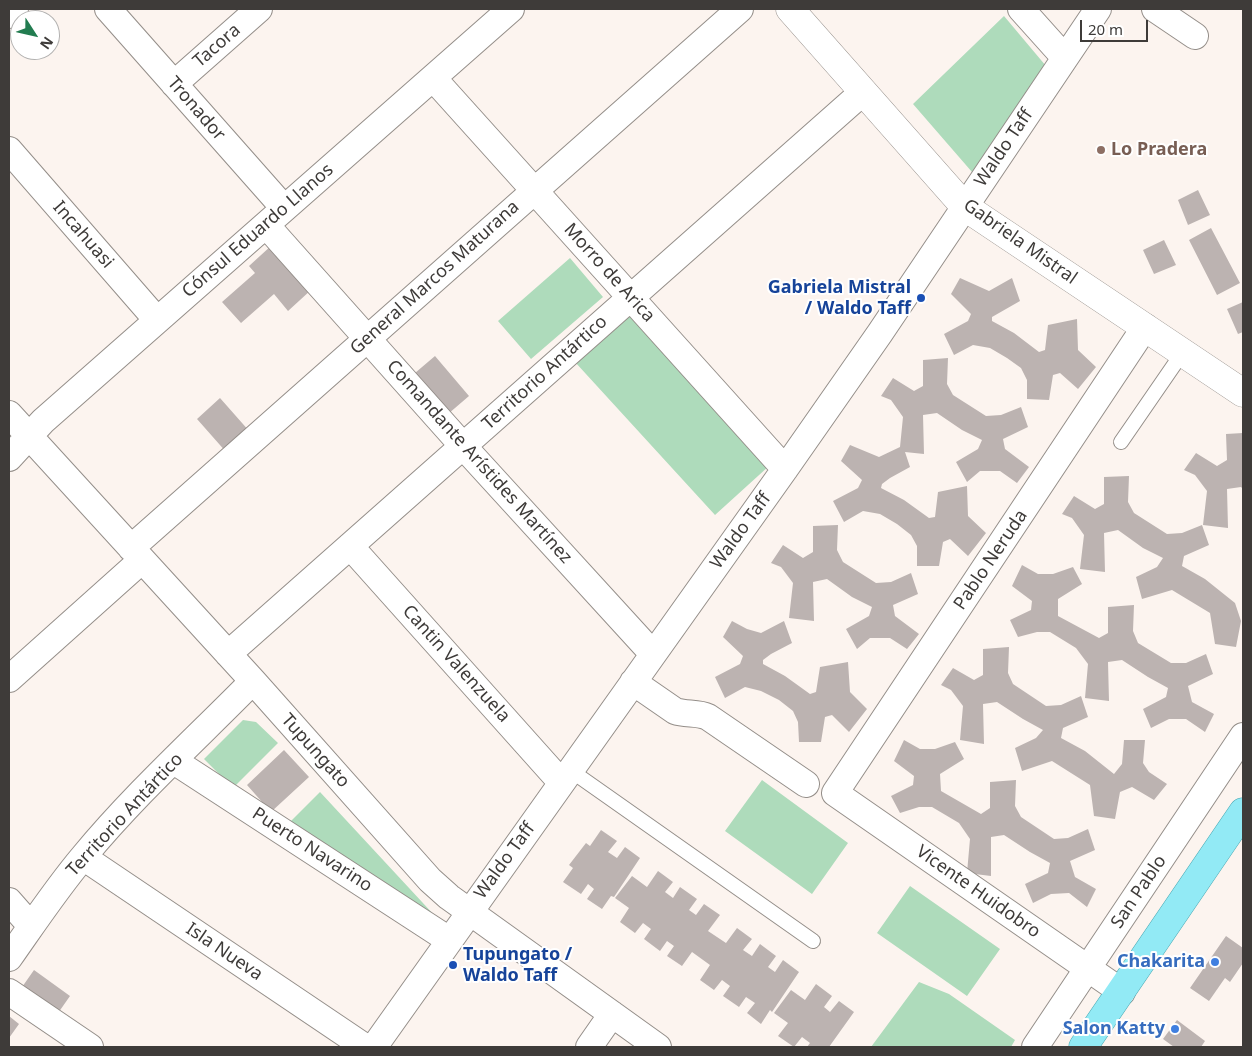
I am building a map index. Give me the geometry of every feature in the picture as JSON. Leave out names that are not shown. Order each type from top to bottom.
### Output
[{"type":"main road","points":[[1084,1047],[1243,812]]},
{"type":"street","points":[[9,14],[15,9]]},
{"type":"street","name":"Tronador","points":[[108,9],[174,84],[275,217]]},
{"type":"street","name":"Tacora","points":[[174,84],[260,9]]},
{"type":"street","name":"Cónsul Eduardo Llanos","points":[[9,458],[43,421],[511,9]]},
{"type":"street","name":"General Marcos Maturana","points":[[9,680],[136,554],[367,338],[740,9]]},
{"type":"street","name":"Gabriela Mistral","points":[[790,9],[965,207],[1243,393]]},
{"type":"street","points":[[1021,9],[1065,58]]},
{"type":"street","name":"Waldo Taff","points":[[374,1047],[469,911],[785,470],[880,333],[1098,9]]},
{"type":"street","name":"Morro de Arica","points":[[433,78],[785,470]]},
{"type":"street","name":"Territorio Antártico","points":[[228,654],[863,92]]},
{"type":"street","name":"Incahuasi","points":[[9,150],[157,320]]},
{"type":"street","name":"Comandante Arístides Martínez","points":[[275,217],[367,338],[653,654]]},
{"type":"street","name":"Pablo Neruda","points":[[835,793],[1146,327]]},
{"type":"street","name":"Tupungato","points":[[9,414],[253,681],[430,880],[469,911],[658,1047]]},
{"type":"street","name":"Cantin Valenzuela","points":[[350,546],[566,776]]},
{"type":"street","name":"Territorio Antártico","points":[[9,958],[83,857],[110,826],[253,681]]},
{"type":"street","points":[[633,682],[675,711],[682,714],[700,714],[708,717],[806,784]]},
{"type":"street","name":"San Pablo","points":[[1035,1047],[1243,736]]},
{"type":"street","name":"Puerto Navarino","points":[[174,761],[450,940]]},
{"type":"street","name":"Vicente Huidobro","points":[[835,793],[1122,992]]},
{"type":"street","name":"Isla Nueva","points":[[83,857],[365,1047]]},
{"type":"street","points":[[9,902],[31,926]]},
{"type":"street","points":[[9,992],[90,1047]]},
{"type":"street","points":[[589,1047],[612,1014]]},
{"type":"lane","points":[[1121,442],[1183,352]]},
{"type":"lane","points":[[566,776],[813,941]]},
{"type":"green space","points":[[1004,16],[1046,66],[972,172],[913,104]]},
{"type":"green space","points":[[570,258],[603,297],[531,359],[498,321]]},
{"type":"green space","points":[[629,313],[769,466],[715,515],[575,362]]},
{"type":"green space","points":[[243,720],[256,722],[278,743],[233,788],[204,759]]},
{"type":"green space","points":[[762,780],[848,843],[812,894],[725,831]]},
{"type":"green space","points":[[320,792],[435,916],[289,823]]},
{"type":"green space","points":[[910,886],[1000,949],[967,996],[877,933]]},
{"type":"green space","points":[[919,982],[949,994],[1015,1040],[1011,1047],[871,1047]]},
{"type":"building","points":[[1198,190],[1210,215],[1188,225],[1178,200]]},
{"type":"building","points":[[1211,228],[1240,283],[1217,295],[1189,240]]},
{"type":"building","points":[[1164,240],[1176,265],[1154,274],[1143,250]]},
{"type":"building","points":[[272,245],[311,290],[288,311],[274,294],[241,323],[222,302],[255,273],[249,266]]},
{"type":"building","points":[[960,278],[989,291],[1012,278],[1020,301],[992,317],[992,321],[1014,333],[1039,352],[1045,350],[1048,325],[1077,319],[1078,350],[1096,367],[1078,389],[1060,373],[1053,375],[1049,400],[1027,399],[1027,380],[1021,368],[1007,358],[990,348],[973,345],[954,355],[944,334],[968,321],[971,314],[951,294]]},
{"type":"building","points":[[1243,302],[1243,332],[1238,334],[1227,309]]},
{"type":"building","points":[[435,356],[469,396],[448,414],[415,373]]},
{"type":"building","points":[[948,358],[947,384],[953,395],[986,416],[1001,415],[1021,407],[1028,427],[1003,439],[1005,449],[1029,467],[1017,483],[1000,471],[980,471],[967,482],[956,462],[978,449],[982,440],[962,430],[937,413],[923,415],[924,454],[905,452],[910,467],[890,478],[882,484],[881,488],[904,500],[929,518],[935,517],[938,492],[967,486],[968,516],[986,533],[968,556],[950,539],[943,542],[939,566],[917,566],[917,546],[911,535],[897,524],[880,514],[863,511],[844,522],[833,501],[858,488],[862,480],[841,461],[850,445],[879,457],[900,447],[903,417],[891,400],[881,396],[893,378],[914,391],[923,386],[923,360]]},
{"type":"building","points":[[220,398],[250,432],[227,453],[197,419]]},
{"type":"building","points":[[1243,433],[1243,489],[1241,487],[1227,489],[1228,528],[1203,525],[1207,491],[1195,475],[1184,470],[1196,453],[1217,466],[1227,460],[1226,434]]},
{"type":"building","points":[[1129,476],[1128,502],[1134,513],[1167,534],[1182,533],[1202,525],[1209,545],[1184,556],[1182,566],[1205,579],[1235,603],[1241,621],[1236,647],[1215,644],[1210,613],[1172,590],[1142,599],[1136,577],[1157,567],[1163,558],[1143,548],[1118,530],[1104,533],[1105,572],[1080,569],[1084,535],[1072,518],[1062,514],[1074,496],[1095,509],[1104,504],[1104,477]]},
{"type":"building","points":[[838,525],[837,550],[843,562],[876,583],[891,582],[911,573],[918,594],[893,605],[895,616],[919,634],[907,649],[890,638],[870,638],[857,649],[846,629],[869,616],[872,607],[852,597],[827,579],[813,582],[814,621],[789,618],[793,583],[781,567],[771,563],[783,545],[803,558],[813,552],[813,526]]},
{"type":"building","points":[[1022,565],[1038,574],[1053,574],[1073,567],[1082,584],[1058,599],[1058,616],[1099,638],[1108,633],[1108,607],[1134,605],[1133,631],[1138,643],[1171,663],[1186,663],[1206,654],[1213,674],[1188,686],[1192,702],[1214,714],[1205,732],[1186,719],[1169,719],[1151,728],[1143,709],[1166,697],[1168,688],[1122,660],[1108,662],[1109,701],[1085,698],[1088,664],[1076,648],[1050,632],[1037,632],[1018,637],[1010,620],[1031,610],[1032,601],[1012,586]]},
{"type":"building","points":[[732,621],[747,629],[761,633],[784,621],[792,643],[771,654],[763,660],[763,664],[785,676],[810,694],[816,692],[820,667],[848,662],[850,692],[867,709],[849,732],[832,715],[825,717],[821,742],[799,742],[798,722],[793,711],[779,700],[761,691],[745,687],[725,698],[715,677],[740,664],[743,656],[723,637]]},
{"type":"building","points":[[1009,647],[1008,673],[1013,684],[1046,706],[1061,705],[1081,696],[1088,717],[1063,728],[1061,738],[1085,751],[1114,774],[1122,764],[1124,740],[1145,740],[1143,763],[1149,772],[1167,784],[1154,800],[1132,787],[1120,792],[1115,819],[1094,816],[1090,785],[1052,761],[1022,771],[1015,748],[1036,738],[1043,730],[997,702],[983,704],[984,744],[960,740],[963,706],[951,690],[941,685],[953,668],[974,680],[983,675],[983,649]]},
{"type":"building","points":[[904,740],[920,749],[935,749],[955,742],[964,759],[940,774],[941,791],[981,814],[990,808],[990,782],[1016,780],[1015,806],[1021,817],[1054,839],[1068,838],[1088,829],[1095,850],[1070,861],[1075,877],[1096,889],[1087,907],[1069,893],[1051,894],[1033,903],[1025,884],[1048,873],[1050,863],[1004,835],[991,837],[991,876],[967,873],[970,839],[959,823],[932,807],[919,807],[900,813],[891,796],[913,785],[914,776],[894,761]]},
{"type":"building","points":[[284,750],[309,777],[271,812],[247,785]]},
{"type":"building","points":[[601,830],[617,841],[608,852],[617,858],[625,847],[640,858],[614,897],[611,896],[602,909],[587,899],[594,889],[588,884],[581,894],[563,882],[573,868],[569,865],[586,843],[590,846]]},
{"type":"building","points":[[658,871],[673,882],[665,892],[673,898],[680,887],[697,899],[689,910],[696,915],[704,904],[720,915],[708,931],[726,943],[737,928],[752,939],[743,950],[752,956],[760,944],[776,956],[768,967],[775,972],[783,960],[799,972],[772,1012],[770,1010],[761,1024],[747,1013],[755,1003],[746,997],[739,1007],[723,996],[730,986],[722,980],[714,990],[700,980],[710,965],[692,952],[682,966],[667,956],[674,946],[667,941],[660,951],[644,939],[651,929],[643,923],[635,933],[620,922],[629,908],[615,898],[632,876],[647,887]]},
{"type":"building","points":[[1226,936],[1243,948],[1243,963],[1230,982],[1225,978],[1209,1001],[1190,988]]},
{"type":"building","points":[[34,970],[70,996],[56,1016],[20,990]]},
{"type":"building","points":[[816,984],[832,996],[824,1007],[830,1012],[839,1001],[854,1012],[829,1047],[807,1047],[810,1043],[802,1037],[794,1047],[778,1036],[788,1023],[774,1013],[791,990],[805,1000]]},
{"type":"building","points":[[9,1016],[19,1024],[9,1038]]},
{"type":"building","points":[[1177,1020],[1205,1041],[1201,1047],[1174,1047],[1163,1039]]},
{"type":"place","name":"Lo Pradera","points":[[1101,150]]},
{"type":"place","name":"Gabriela Mistral / Waldo Taff","points":[[921,298]]},
{"type":"place","name":"Chakarita","points":[[1215,962]]},
{"type":"place","name":"Tupungato / Waldo Taff","points":[[453,965]]},
{"type":"place","name":"Salon Katty","points":[[1175,1029]]}]
